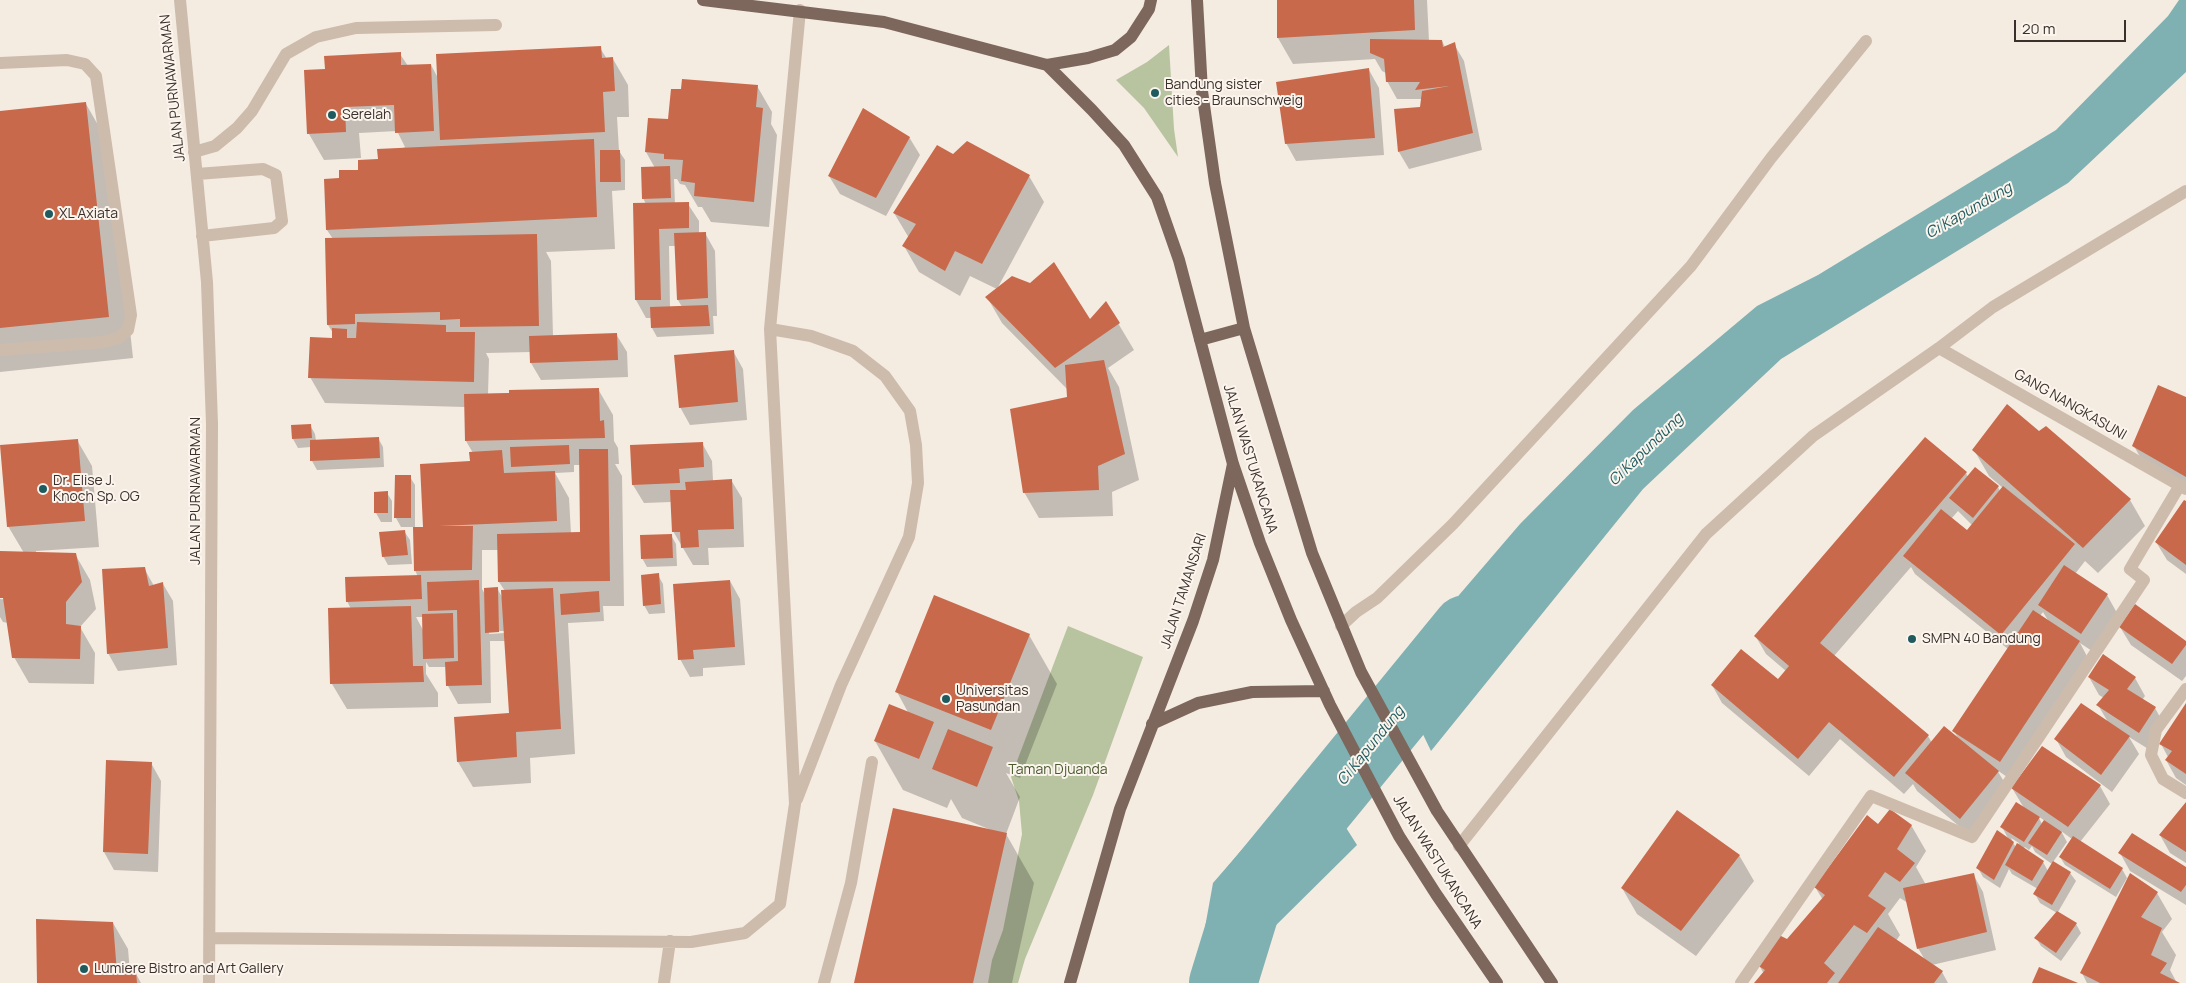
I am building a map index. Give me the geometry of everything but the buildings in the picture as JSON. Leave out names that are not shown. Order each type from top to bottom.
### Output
[{"type":"main road","points":[[703,0],[800,10],[884,22],[1047,65],[1088,58],[1115,50],[1132,37],[1149,9],[1151,0]]},
{"type":"main road","name":"JALAN WASTUKANCANA","points":[[1197,0],[1205,109],[1215,183],[1244,328],[1312,553],[1361,672],[1437,811],[1552,983]]},
{"type":"main road","name":"JALAN WASTUKANCANA","points":[[1047,65],[1124,145],[1157,197],[1179,260],[1233,464],[1260,543],[1291,620],[1330,705],[1399,836],[1497,983]]},
{"type":"main road","points":[[1200,340],[1244,328]]},
{"type":"main road","name":"JALAN TAMANSARI","points":[[1070,983],[1120,809],[1193,621],[1213,560],[1233,464]]},
{"type":"main road","points":[[1152,724],[1198,703],[1252,692],[1324,691]]},
{"type":"street","name":"JALAN PURNAWARMAN","points":[[180,0],[207,282],[212,424],[209,983]]},
{"type":"street","points":[[210,938],[691,942],[745,934],[780,904],[795,804],[770,329],[800,10]]},
{"type":"street","points":[[194,152],[215,146],[237,128],[252,111],[286,54],[316,37],[356,28],[496,25]]},
{"type":"street","points":[[1341,626],[1356,612],[1377,598],[1453,524],[1690,266],[1771,158],[1866,41]]},
{"type":"street","points":[[0,63],[67,60],[85,64],[96,76],[131,315],[128,330],[118,338],[104,342],[0,350]]},
{"type":"street","points":[[197,174],[263,169],[276,175],[282,221],[274,228],[202,236]]},
{"type":"street","points":[[1459,846],[1706,534],[1813,436],[1939,348],[1993,307],[2186,191]]},
{"type":"street","points":[[770,329],[811,336],[853,351],[885,376],[910,411],[916,445],[918,483],[909,537],[841,685],[795,804]]},
{"type":"street","name":"GANG NANGKASUNI","points":[[1939,348],[2183,487]]},
{"type":"street","points":[[1741,983],[1871,796],[1972,837],[2144,580],[2130,569],[2183,487]]},
{"type":"street","points":[[2186,689],[2156,730],[2151,754],[2163,778],[2186,793]]},
{"type":"street","points":[[824,983],[852,883],[872,762]]},
{"type":"street","points":[[664,983],[670,941]]},
{"type":"green space","points":[[1169,45],[1174,129],[1178,157],[1144,108],[1116,80],[1147,62]]},
{"type":"green space","name":"Taman Djuanda","points":[[1068,626],[1143,657],[1093,795],[1025,959],[1018,983],[988,983],[992,960],[1003,930],[1022,834],[1019,801],[1011,777]]},
{"type":"water","points":[[2179,0],[2186,0],[2186,72],[2068,183],[1781,359],[1643,489],[1431,751],[1393,672],[1520,524],[1633,410],[1757,306],[1818,275],[2056,130],[2168,16]]},
{"type":"water","points":[[1310,771],[1357,845],[1259,942],[1246,983],[1195,983],[1213,883]]},
{"type":"waterway","name":"Ci Kapundung","points":[[1223,983],[1251,892],[1466,629]]},
{"type":"place","name":"Bandung sister cities - Braunschweig","points":[[1155,93]]},
{"type":"place","name":"Serelah","points":[[332,115]]},
{"type":"place","name":"XL Axiata","points":[[49,214]]},
{"type":"place","name":"Dr. Elise J. Knoch Sp. OG","points":[[43,489]]},
{"type":"place","name":"SMPN 40 Bandung","points":[[1912,639]]},
{"type":"place","name":"Universitas Pasundan","points":[[946,699]]},
{"type":"place","name":"Lumiere Bistro and Art Gallery","points":[[84,969]]}]
